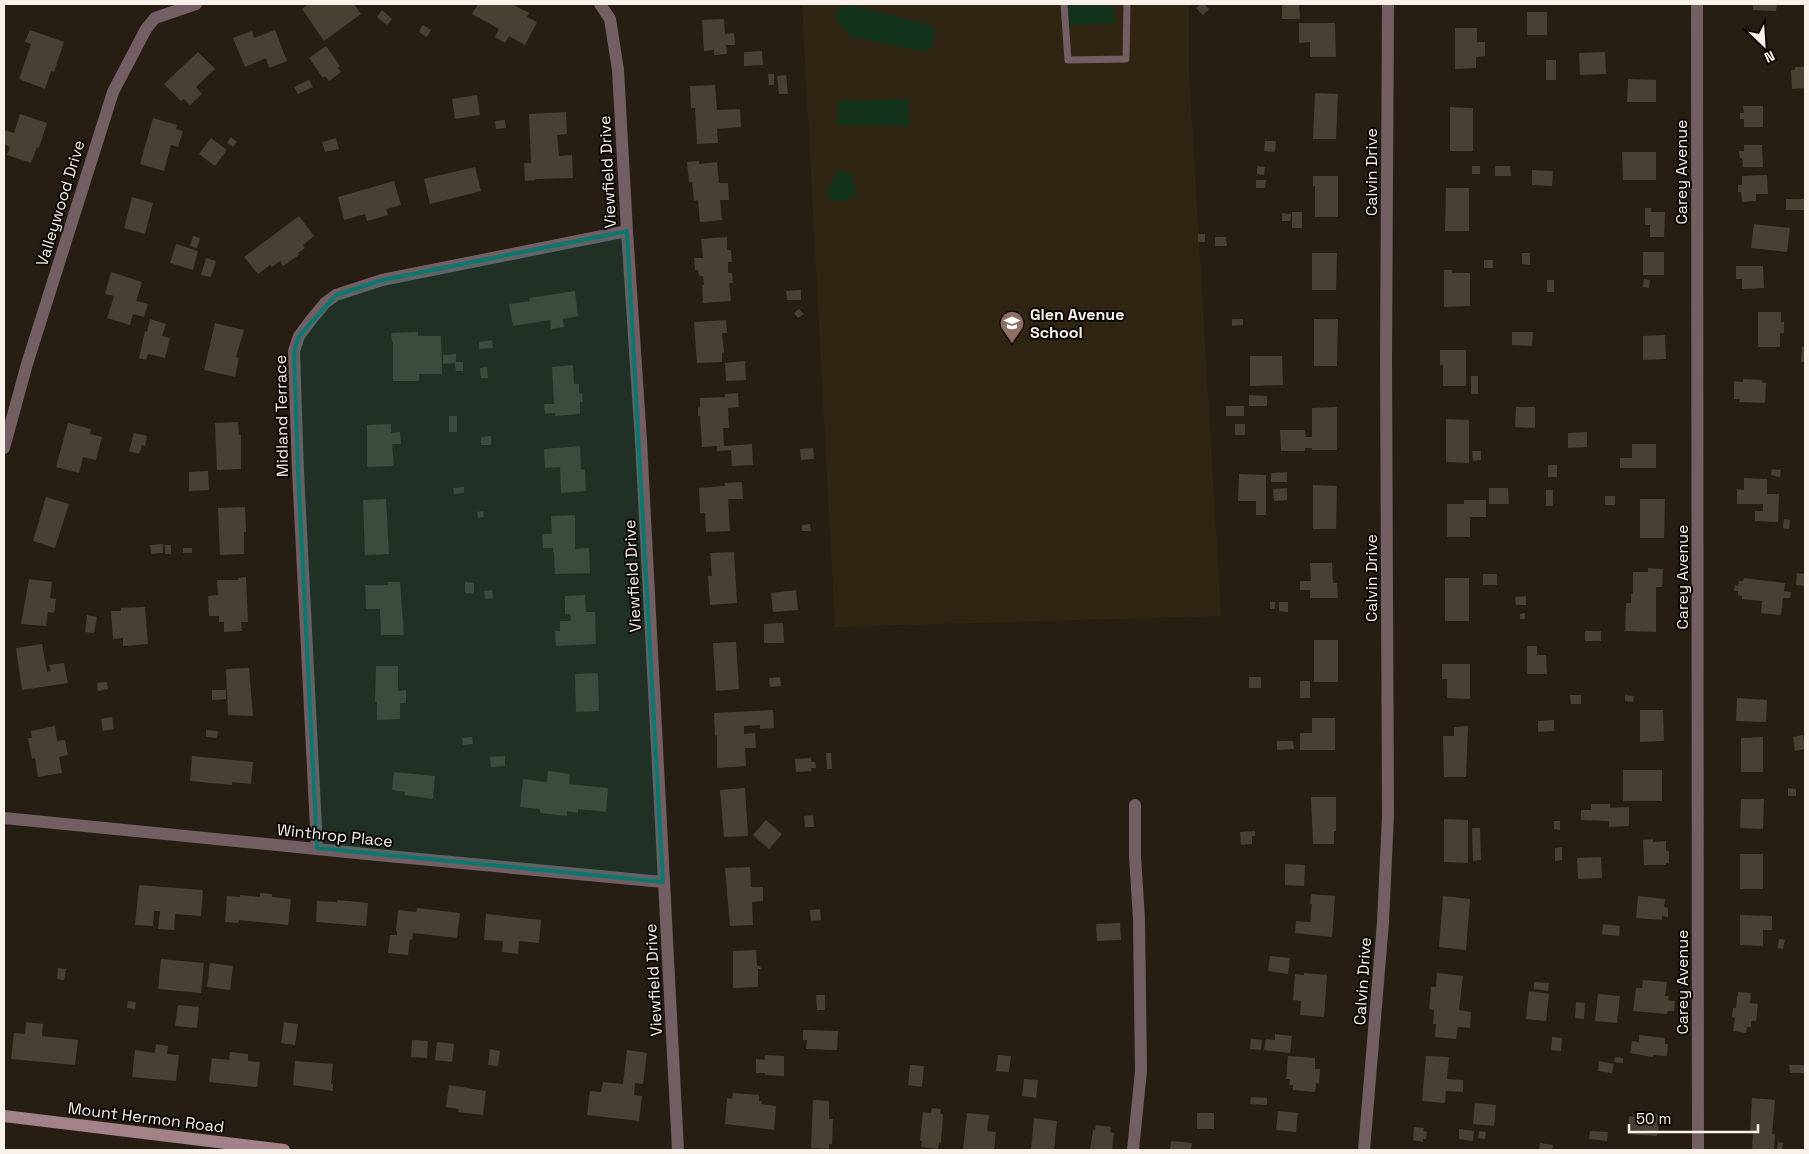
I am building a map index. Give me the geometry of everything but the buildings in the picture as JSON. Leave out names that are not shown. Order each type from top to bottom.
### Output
[{"type":"main road","name":"Mount Hermon Road","points":[[4,1116],[284,1150]]},
{"type":"street","name":"Valleywood Drive","points":[[4,448],[27,364],[113,92],[146,29],[155,18],[196,4]]},
{"type":"street","name":"Viewfield Drive","points":[[600,4],[610,18],[618,70],[626,231],[641,441],[678,1150]]},
{"type":"street","name":"Calvin Drive","points":[[1364,1150],[1383,922],[1388,816],[1386,360],[1388,4]]},
{"type":"street","name":"Carey Avenue","points":[[1697,4],[1698,1150]]},
{"type":"street","name":"Midland Terrace","points":[[317,848],[298,471],[294,351],[299,336],[325,303],[336,295],[382,280],[626,231]]},
{"type":"street","points":[[1133,1150],[1141,1071],[1135,805]]},
{"type":"street","name":"Winthrop Place","points":[[4,818],[317,848],[379,856],[663,882]]},
{"type":"lane","points":[[1064,4],[1068,60],[1126,60],[1127,4]]},
{"type":"highlighted area","points":[[627,231],[663,882],[317,848],[298,471],[294,351],[299,336],[336,295],[382,280]]},
{"type":"shaded area","name":"Glen Avenue School","points":[[802,4],[1189,4],[1189,72],[1221,616],[835,627]]},
{"type":"green space","points":[[1069,4],[1114,4],[1114,24],[1069,25]]},
{"type":"green space","points":[[851,5],[934,26],[934,44],[926,52],[851,37],[835,18],[838,8]]},
{"type":"green space","points":[[909,99],[909,126],[838,125],[838,101]]},
{"type":"green space","points":[[836,170],[851,174],[857,194],[844,202],[829,201],[827,189],[832,183]]},
{"type":"place","name":"Glen Avenue School","points":[[1012,344]]}]
